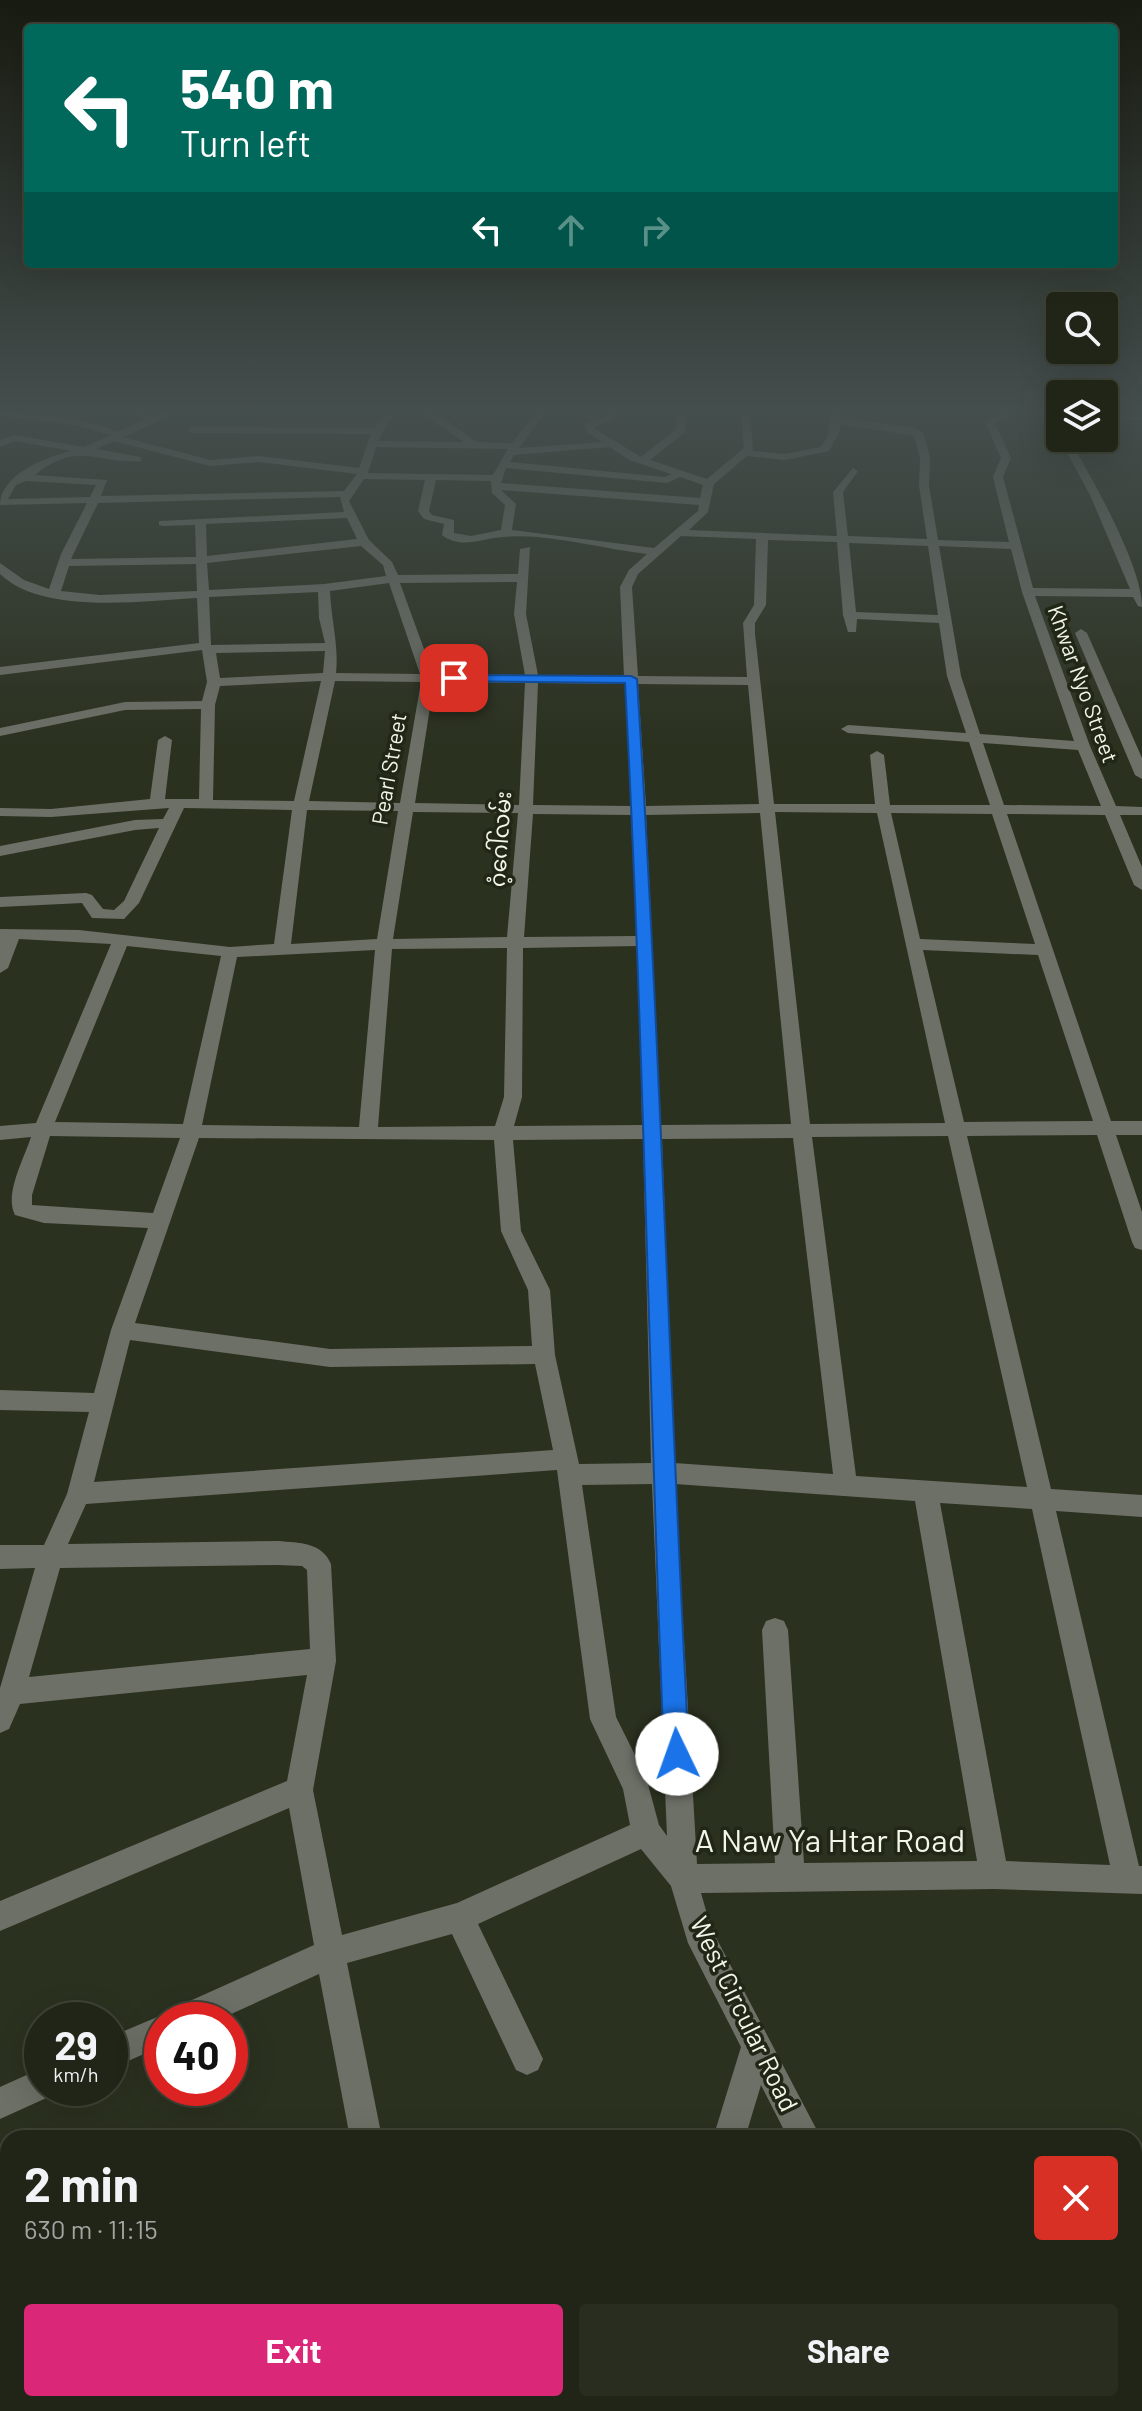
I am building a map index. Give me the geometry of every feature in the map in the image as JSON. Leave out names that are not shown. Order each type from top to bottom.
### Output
[{"type":"street","points":[[54,593],[86,520]]},
{"type":"street","points":[[164,520],[162,528],[200,522],[253,520]]},
{"type":"street","name":"Pearl Street","points":[[352,520],[364,542],[388,564],[428,678],[404,808],[384,944],[368,1134]]},
{"type":"street","points":[[439,520],[450,522],[448,535],[470,540],[506,532],[657,552]]},
{"type":"street","points":[[506,532],[508,520]]},
{"type":"street","name":"West Circular Road","points":[[695,520],[633,572],[626,587],[646,941],[663,1473],[683,1879],[698,1933],[801,2130]]},
{"type":"street","points":[[839,520],[852,629]]},
{"type":"street","points":[[929,520],[954,676],[1142,1242]]},
{"type":"street","name":"Khwar Nyo Street","points":[[1010,520],[1028,592],[1083,746],[1142,885]]},
{"type":"street","points":[[1028,592],[1140,596],[1106,520]]},
{"type":"street","points":[[200,522],[201,595],[214,682],[208,705],[206,806]]},
{"type":"street","points":[[682,533],[1017,546]]},
{"type":"street","points":[[762,535],[760,605],[749,623],[749,634],[801,1128],[846,1486]]},
{"type":"street","points":[[65,563],[112,572],[364,542]]},
{"type":"street","name":"ဂံ့ဂေါ်လမ်း","points":[[526,549],[520,614],[531,678],[515,944],[513,1097],[503,1131],[509,1217],[539,1290],[544,1355]]},
{"type":"street","points":[[0,567],[6,575],[54,593],[100,599],[324,588],[394,579],[524,578]]},
{"type":"street","points":[[100,599],[112,572]]},
{"type":"street","points":[[282,949],[300,807],[329,677],[332,647],[325,618],[324,588]]},
{"type":"street","points":[[849,615],[943,619]]},
{"type":"street","points":[[1081,633],[1142,775]]},
{"type":"street","points":[[0,671],[207,647],[332,647]]},
{"type":"street","points":[[214,682],[329,677],[755,681]]},
{"type":"street","points":[[0,732],[125,706],[208,705]]},
{"type":"street","points":[[848,729],[1083,746]]},
{"type":"street","points":[[157,803],[165,740]]},
{"type":"street","points":[[877,755],[883,809],[954,1129],[1135,1880]]},
{"type":"street","points":[[0,812],[51,813],[157,803],[637,811],[769,808],[1142,811]]},
{"type":"street","points":[[0,902],[86,898],[98,914],[118,915],[131,903],[178,804]]},
{"type":"street","points":[[0,851],[135,825],[171,823]]},
{"type":"street","points":[[0,968],[6,934],[79,935],[230,952],[384,944],[646,941]]},
{"type":"street","points":[[120,942],[43,1129],[22,1195],[22,1210],[44,1215],[160,1221]]},
{"type":"street","points":[[913,944],[1046,950]]},
{"type":"street","points":[[0,1720],[12,1692],[50,1558],[79,1494],[122,1330],[191,1133],[230,952]]},
{"type":"street","points":[[0,1133],[43,1129],[368,1134],[652,1129],[1142,1128]]},
{"type":"street","points":[[122,1330],[330,1358],[544,1355]]},
{"type":"street","name":"A Naw Ya Htar Road","points":[[544,1355],[567,1467],[603,1719],[636,1787],[646,1832],[683,1879],[790,1875],[994,1875],[1135,1880]]},
{"type":"street","points":[[0,1400],[102,1403]]},
{"type":"street","points":[[79,1494],[567,1467],[926,1494],[1044,1498],[1142,1506]]},
{"type":"street","points":[[926,1494],[994,1875]]},
{"type":"street","points":[[0,1557],[278,1553],[306,1555],[319,1564],[323,1661],[299,1790],[364,2130]]},
{"type":"street","points":[[775,1630],[790,1875]]},
{"type":"street","points":[[12,1692],[323,1661]]},
{"type":"street","points":[[0,1916],[299,1790]]},
{"type":"street","points":[[223,2002],[331,1953],[459,1917],[646,1832]]},
{"type":"street","points":[[459,1917],[527,2059]]},
{"type":"street","points":[[731,2130],[757,2044]]},
{"type":"street","points":[[0,2103],[24,2092]]},
{"type":"route","points":[[454,678],[631,679],[646,941],[663,1473],[677,1754]]}]
